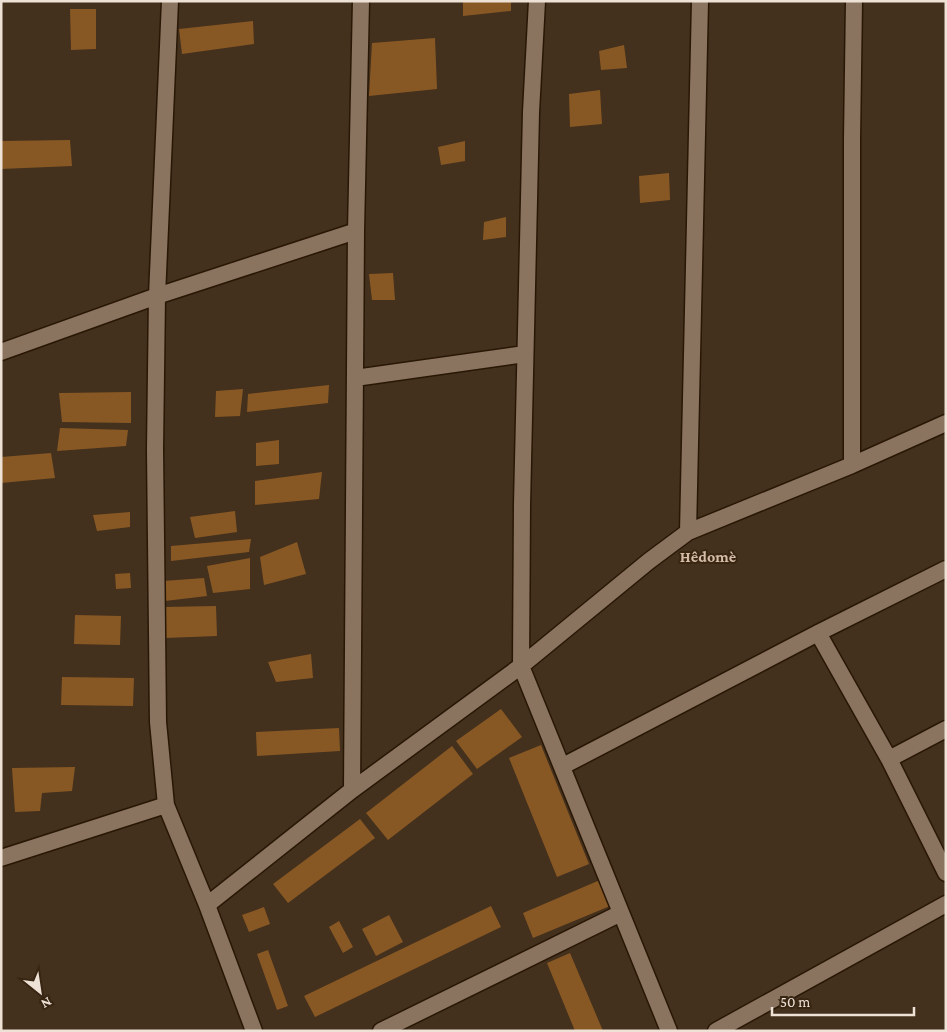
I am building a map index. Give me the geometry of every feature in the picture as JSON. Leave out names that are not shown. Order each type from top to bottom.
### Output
[{"type":"street","points":[[170,1],[157,296],[155,449],[158,722],[166,805],[207,905],[254,1031]]},
{"type":"street","points":[[352,790],[356,231],[362,1]]},
{"type":"street","points":[[537,1],[531,112],[525,354],[521,666],[669,1031]]},
{"type":"street","points":[[688,532],[700,1]]},
{"type":"street","points":[[852,465],[854,1]]},
{"type":"street","points":[[1,352],[157,296],[356,231]]},
{"type":"street","points":[[355,378],[525,354]]},
{"type":"street","points":[[207,905],[352,790],[521,666],[649,561],[688,532],[852,465],[946,423]]},
{"type":"street","points":[[562,766],[946,569]]},
{"type":"street","points":[[818,633],[889,759],[946,873]]},
{"type":"street","points":[[889,759],[946,729]]},
{"type":"street","points":[[1,858],[166,805]]},
{"type":"street","points":[[716,1031],[946,904]]},
{"type":"street","points":[[381,1031],[621,913]]},
{"type":"building","points":[[463,1],[511,1],[511,11],[463,16]]},
{"type":"building","points":[[70,9],[96,9],[96,49],[71,50]]},
{"type":"building","points":[[253,21],[254,44],[182,54],[179,29]]},
{"type":"building","points":[[435,38],[437,89],[369,96],[372,43]]},
{"type":"building","points":[[624,45],[627,68],[601,70],[599,51]]},
{"type":"building","points":[[600,90],[602,124],[570,127],[569,94]]},
{"type":"building","points":[[70,140],[72,166],[1,169],[1,141]]},
{"type":"building","points":[[465,141],[465,161],[441,165],[438,147]]},
{"type":"building","points":[[669,173],[670,200],[640,203],[639,176]]},
{"type":"building","points":[[506,217],[506,237],[483,240],[484,222]]},
{"type":"building","points":[[393,273],[395,300],[372,300],[369,274]]},
{"type":"building","points":[[329,385],[328,403],[247,412],[248,394]]},
{"type":"building","points":[[243,389],[240,416],[215,417],[216,391]]},
{"type":"building","points":[[131,392],[131,423],[62,422],[59,393]]},
{"type":"building","points":[[60,428],[128,430],[126,446],[57,451]]},
{"type":"building","points":[[279,440],[279,464],[256,466],[256,443]]},
{"type":"building","points":[[51,453],[55,478],[1,483],[1,457]]},
{"type":"building","points":[[322,472],[319,499],[255,505],[255,481]]},
{"type":"building","points":[[235,511],[237,532],[195,538],[190,517]]},
{"type":"building","points":[[130,512],[130,527],[97,531],[93,515]]},
{"type":"building","points":[[251,539],[249,552],[171,561],[171,546]]},
{"type":"building","points":[[297,542],[306,574],[264,585],[260,557]]},
{"type":"building","points":[[250,558],[250,589],[213,593],[207,566]]},
{"type":"building","points":[[130,573],[131,588],[116,589],[115,574]]},
{"type":"building","points":[[204,578],[207,596],[165,601],[163,581]]},
{"type":"building","points":[[216,606],[217,636],[165,638],[164,607]]},
{"type":"building","points":[[75,615],[121,616],[120,645],[74,644]]},
{"type":"building","points":[[311,654],[313,678],[276,682],[268,662]]},
{"type":"building","points":[[62,677],[134,678],[133,706],[61,705]]},
{"type":"building","points":[[501,709],[522,737],[477,769],[456,741]]},
{"type":"building","points":[[339,728],[340,751],[257,756],[256,732]]},
{"type":"building","points":[[541,745],[589,864],[557,877],[509,758]]},
{"type":"building","points":[[452,746],[473,774],[388,840],[366,813]]},
{"type":"building","points":[[75,767],[72,791],[42,793],[40,811],[15,812],[12,768]]},
{"type":"building","points":[[360,819],[375,838],[288,903],[273,884]]},
{"type":"building","points":[[600,880],[610,906],[533,938],[523,913]]},
{"type":"building","points":[[491,906],[501,927],[315,1017],[304,996]]},
{"type":"building","points":[[264,907],[270,924],[249,932],[242,915]]},
{"type":"building","points":[[389,915],[403,942],[376,956],[362,929]]},
{"type":"building","points":[[339,921],[353,947],[343,953],[329,927]]},
{"type":"building","points":[[268,950],[288,1006],[277,1010],[257,954]]},
{"type":"building","points":[[570,953],[603,1031],[575,1031],[547,963]]},
{"type":"district","name":"Hêdomè","points":[[708,556]]}]
